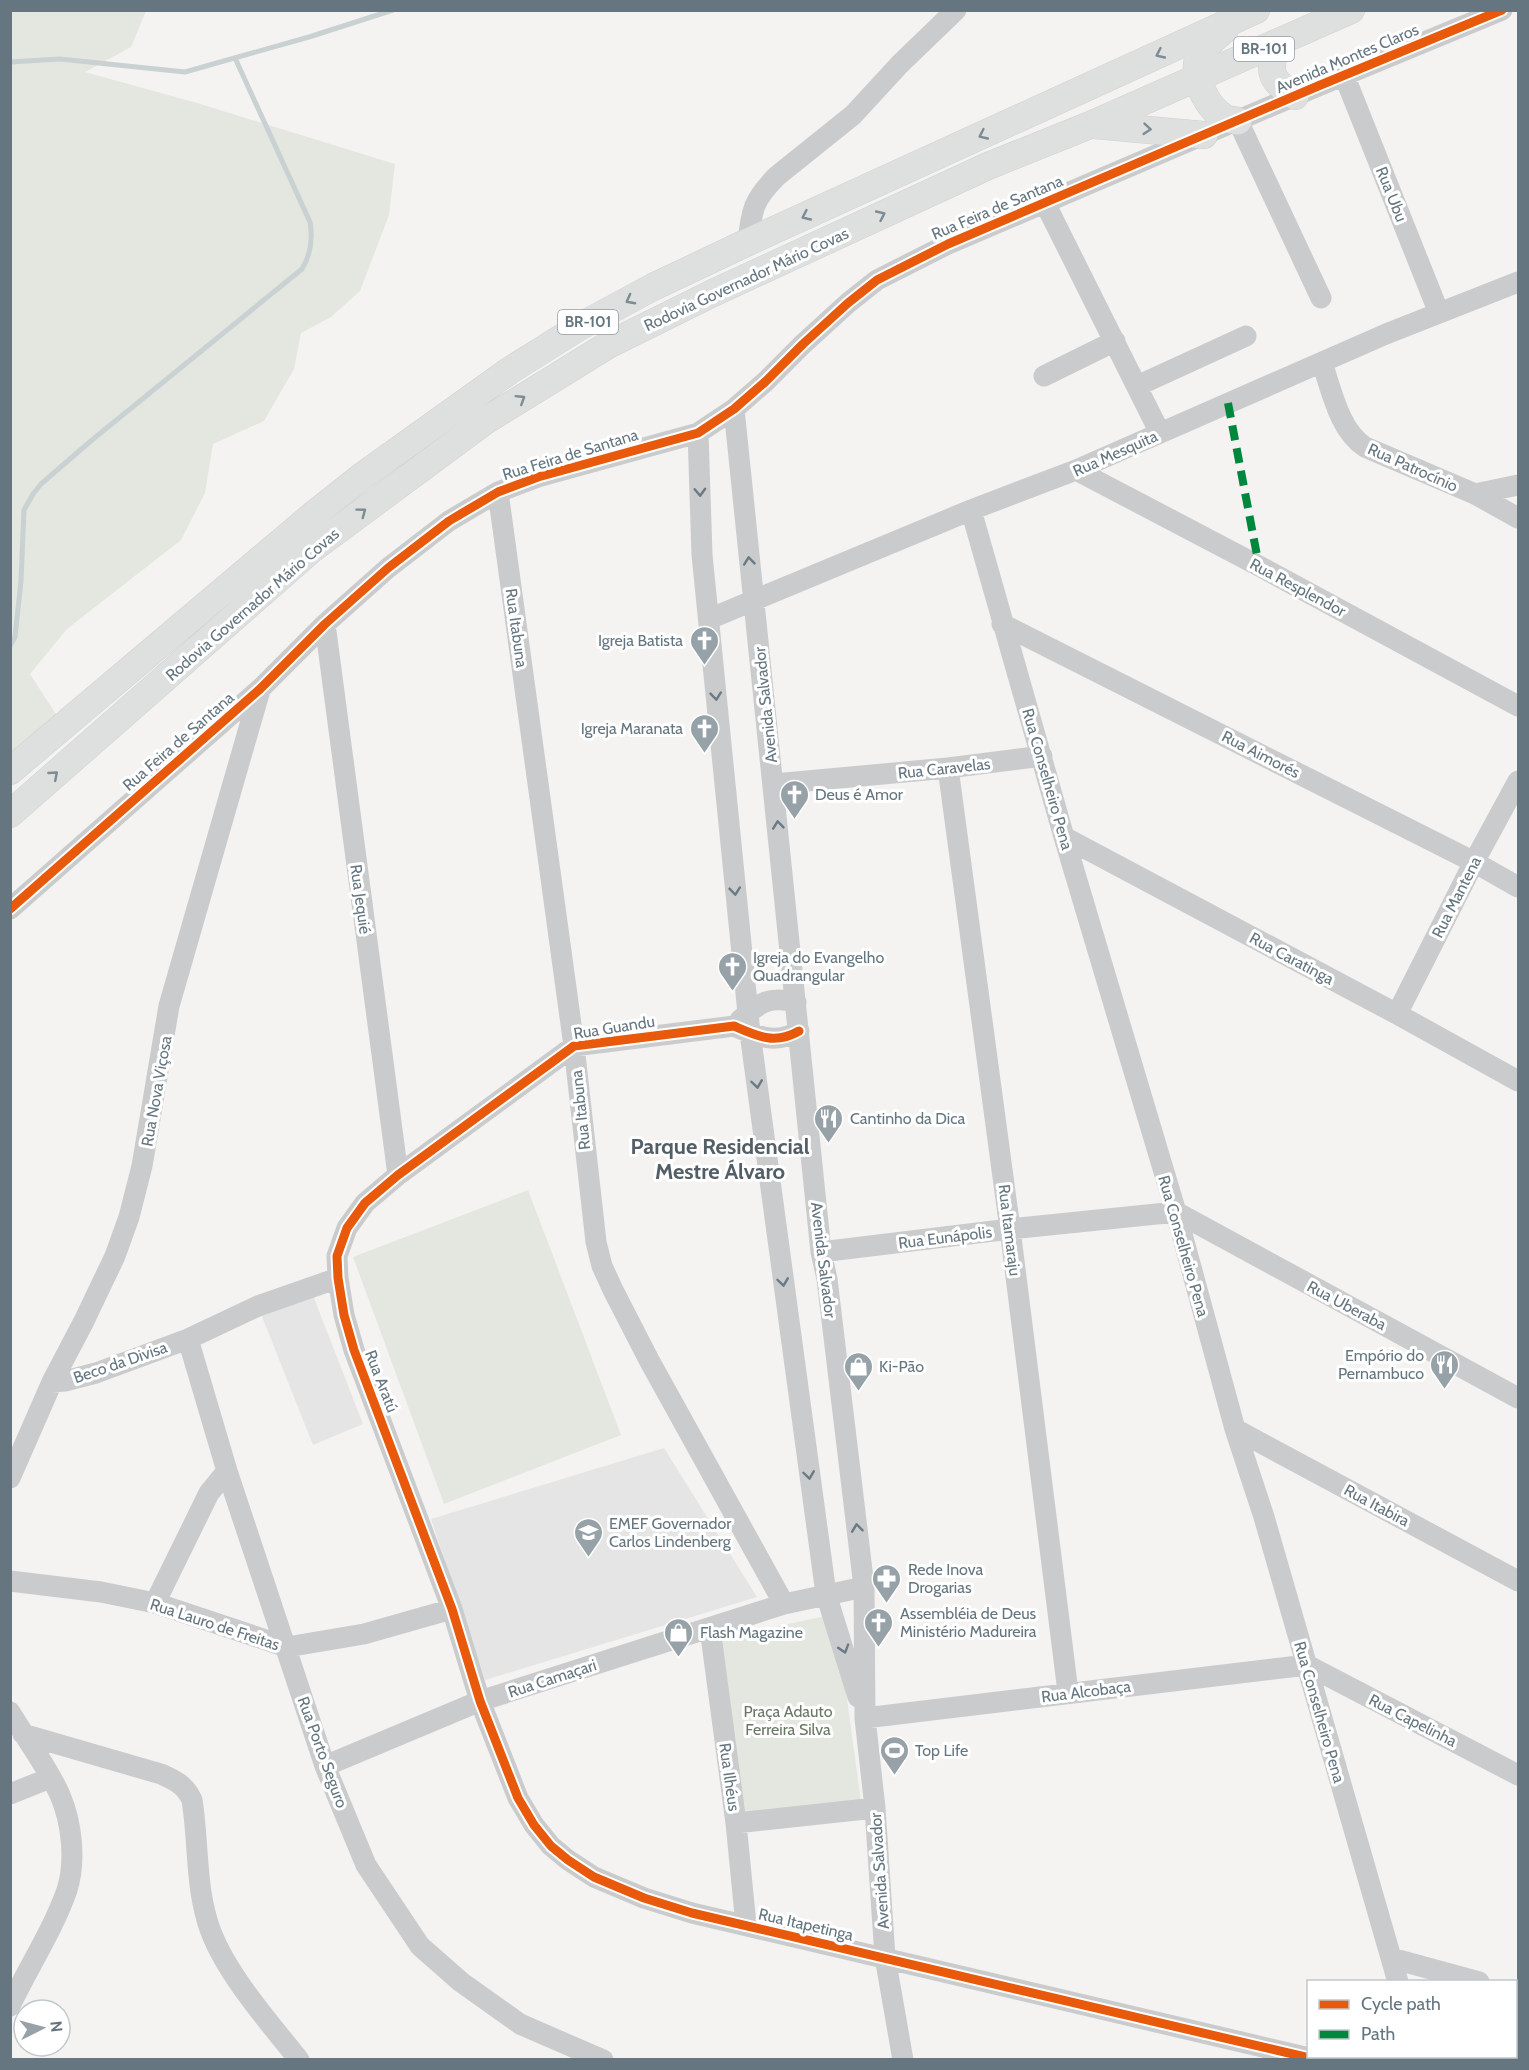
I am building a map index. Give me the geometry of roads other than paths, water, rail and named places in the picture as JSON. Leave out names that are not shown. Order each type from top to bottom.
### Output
[{"type":"main road","name":"Rodovia Governador Mário Covas","points":[[10,814],[312,549],[485,421],[608,345],[702,298],[988,166],[1198,78],[1351,10]]},
{"type":"main road","name":"Rodovia Governador Mário Covas","points":[[10,771],[313,515],[402,447],[509,371],[579,327],[653,287],[748,242],[1246,14]]},
{"type":"main road","points":[[1238,121],[1223,117],[1215,111],[1205,96],[1198,78],[1197,63],[1200,54],[1246,14]]},
{"type":"main road","points":[[1275,44],[1271,69],[1277,84],[1295,96]]},
{"type":"main road","points":[[1090,124],[1204,135]]},
{"type":"street","points":[[748,242],[752,213],[757,199],[766,188],[777,176],[853,115],[900,63],[956,10]]},
{"type":"street","name":"Avenida Montes Claros","points":[[1204,135],[1502,10]]},
{"type":"street","name":"Rua Ubu","points":[[1344,75],[1439,313]]},
{"type":"street","points":[[1238,121],[1321,298]]},
{"type":"street","name":"Rua Feira de Santana","points":[[10,909],[260,689],[325,624],[388,568],[449,521],[498,492],[548,474],[698,433],[734,409],[877,280],[948,244],[1204,135]]},
{"type":"street","points":[[1045,203],[1160,433]]},
{"type":"street","name":"Rua Mesquita","points":[[709,619],[971,510],[1076,470],[1439,313],[1518,282]]},
{"type":"street","points":[[1137,386],[1246,336]]},
{"type":"street","points":[[1044,376],[1114,341]]},
{"type":"street","name":"Rua Patrocínio","points":[[1322,363],[1347,430],[1357,442],[1365,447],[1475,494],[1518,485]]},
{"type":"street","name":"Avenida Salvador","points":[[734,409],[821,1252],[827,1279],[864,1587],[865,1718],[875,1808],[885,1957],[903,2060]]},
{"type":"street","name":"Avenida Salvador","points":[[698,433],[702,555],[744,1024],[826,1594],[865,1718]]},
{"type":"street","name":"Rua Resplendor","points":[[1076,470],[1518,706]]},
{"type":"street","name":"Rua Itabuna","points":[[498,492],[574,1046],[591,1209],[602,1266],[650,1360],[784,1604]]},
{"type":"street","points":[[1475,494],[1518,518]]},
{"type":"street","name":"Rua Conselheiro Pena","points":[[971,510],[1064,837],[1176,1212],[1235,1429],[1264,1517],[1397,1980]]},
{"type":"street","name":"Rua Jequié","points":[[325,624],[398,1175]]},
{"type":"street","name":"Rua Aimorés","points":[[1002,624],[1473,862],[1518,887]]},
{"type":"street","name":"Rua Nova Viçosa","points":[[10,1478],[52,1382],[115,1256],[129,1217],[142,1166],[165,1042],[169,1006],[260,689]]},
{"type":"street","name":"Rua Caravelas","points":[[774,784],[948,768],[1042,756]]},
{"type":"street","name":"Rua Itamaraju","points":[[948,768],[1010,1229],[1068,1692]]},
{"type":"street","name":"Rua Mantena","points":[[1397,1014],[1473,862],[1518,781]]},
{"type":"street","name":"Rua Caratinga","points":[[1064,837],[1397,1014],[1518,1082]]},
{"type":"street","name":"Rua Guandu","points":[[398,1175],[574,1046],[744,1024],[765,1001],[784,999],[796,1002]]},
{"type":"street","name":"Rua Guandu","points":[[744,1024],[764,1039],[790,1036],[799,1031]]},
{"type":"street","name":"Rua Aratú","points":[[398,1175],[364,1203],[347,1228],[337,1256],[338,1278],[344,1315],[354,1350],[452,1609]]},
{"type":"street","name":"Rua Eunápolis","points":[[821,1252],[1176,1212]]},
{"type":"street","name":"Rua Uberaba","points":[[1176,1212],[1518,1398]]},
{"type":"street","points":[[188,1339],[258,1306],[338,1278]]},
{"type":"street","name":"Beco da Divisa","points":[[52,1382],[80,1378],[188,1339]]},
{"type":"street","name":"Rua Porto Seguro","points":[[188,1339],[227,1471],[325,1766],[366,1866],[420,1946],[461,1982],[520,2024],[603,2060]]},
{"type":"street","name":"Rua Itabira","points":[[1235,1429],[1518,1581]]},
{"type":"street","points":[[155,1603],[205,1501],[227,1471]]},
{"type":"street","name":"Rua Lauro de Freitas","points":[[10,1581],[101,1592],[155,1603],[287,1647],[364,1634],[452,1609]]},
{"type":"street","points":[[784,1604],[864,1587]]},
{"type":"street","name":"Rua Camaçari","points":[[325,1766],[480,1701],[784,1604]]},
{"type":"street","name":"Rua Itapetinga","points":[[452,1609],[480,1701],[518,1798],[534,1825],[551,1846],[594,1877],[644,1898],[692,1913],[1307,2057]]},
{"type":"street","name":"Rua Ilhéus","points":[[710,1628],[736,1823],[746,1925]]},
{"type":"street","name":"Rua Alcobaça","points":[[865,1718],[1307,1665]]},
{"type":"street","name":"Rua Capelinha","points":[[1307,1665],[1518,1775]]},
{"type":"street","points":[[10,1712],[50,1778],[65,1809],[70,1832],[71,1871],[58,1912],[10,2006]]},
{"type":"street","points":[[23,1734],[161,1774],[180,1782],[187,1789],[192,1800],[201,1884],[210,1931],[221,1953],[249,1996],[299,2060]]},
{"type":"street","points":[[10,1794],[50,1778]]},
{"type":"street","points":[[736,1823],[875,1808]]},
{"type":"street","points":[[1391,1958],[1472,1980]]},
{"type":"waterway","points":[[10,62],[60,59],[185,72],[309,37],[393,10]]},
{"type":"waterway","points":[[10,646],[15,637],[21,581],[24,510],[33,494],[41,484],[92,440],[302,269],[307,258],[311,240],[310,222],[235,58]]},
{"type":"place","name":"Igreja Batista","points":[[704,666]]},
{"type":"place","name":"Igreja Maranata","points":[[704,754]]},
{"type":"place","name":"Deus é Amor","points":[[794,820]]},
{"type":"place","name":"Igreja do Evangelho Quadrangular","points":[[732,992]]},
{"type":"place","name":"Cantinho da Dica","points":[[829,1144]]},
{"type":"place","name":"Empório do Pernambuco","points":[[1445,1390]]},
{"type":"place","name":"Ki-Pão","points":[[858,1392]]},
{"type":"place","name":"EMEF Governador Carlos Lindenberg","points":[[588,1558]]},
{"type":"place","name":"Rede Inova Drogarias","points":[[887,1604]]},
{"type":"place","name":"Assembléia de Deus Ministério Madureira","points":[[879,1648]]},
{"type":"place","name":"Flash Magazine","points":[[679,1658]]},
{"type":"place","name":"Top Life","points":[[894,1776]]},
{"type":"district","name":"Parque Residencial Mestre Álvaro","points":[[720,1158]]},
{"type":"park label","name":"Praça Adauto Ferreira Silva","points":[[788,1720]]}]
